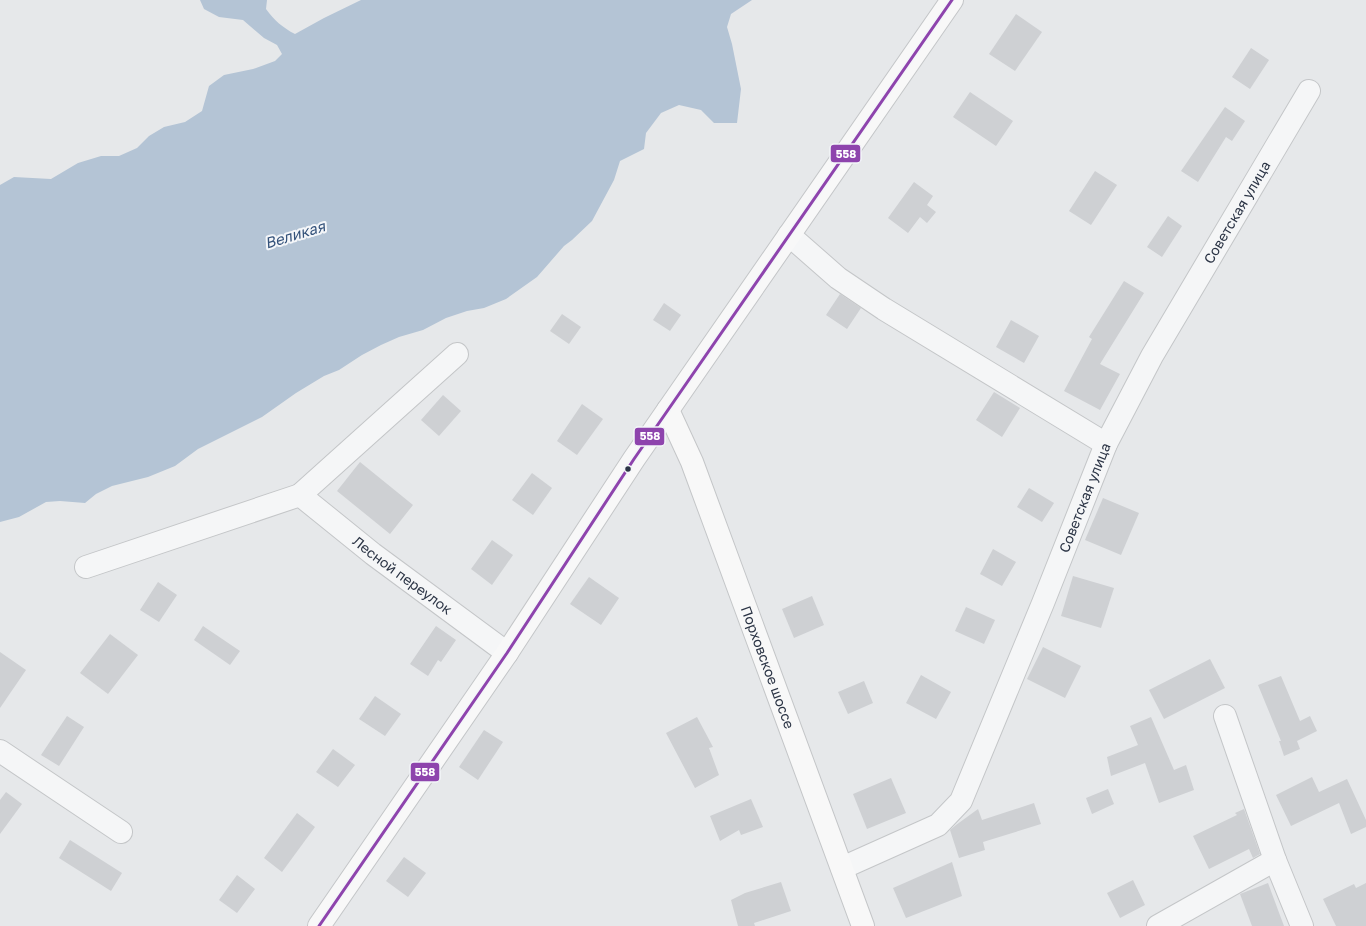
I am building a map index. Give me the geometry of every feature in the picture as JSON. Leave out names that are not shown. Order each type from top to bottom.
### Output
[{"type":"main road","points":[[319,926],[507,653],[634,459],[952,0]]},
{"type":"main road","name":"Порховское шоссе","points":[[668,410],[692,462],[863,926]]},
{"type":"street","name":"Советская улица","points":[[842,868],[938,825],[961,801],[1043,603],[1106,444],[1152,356],[1309,90]]},
{"type":"street","points":[[789,234],[838,278],[884,309],[1106,444]]},
{"type":"street","points":[[86,567],[300,495],[457,354]]},
{"type":"street","name":"Лесной переулок","points":[[300,495],[379,558],[507,653]]},
{"type":"street","points":[[1225,716],[1275,860],[1302,926]]},
{"type":"street","points":[[2,756],[121,832]]},
{"type":"street","points":[[1158,926],[1275,860]]},
{"type":"water","name":"Великая","points":[[200,0],[267,0],[266,9],[269,13],[283,26],[295,34],[361,0],[752,0],[731,14],[727,27],[741,89],[737,123],[714,123],[701,110],[679,105],[661,113],[646,133],[644,149],[620,161],[614,180],[592,221],[564,246],[537,277],[506,299],[484,308],[467,311],[446,318],[423,330],[399,337],[381,345],[339,370],[324,376],[296,393],[262,417],[198,449],[175,466],[148,477],[112,486],[96,494],[85,503],[60,501],[46,502],[19,517],[0,522],[0,185],[14,177],[51,179],[78,163],[101,156],[119,156],[137,148],[149,136],[164,127],[185,122],[202,111],[209,86],[224,75],[253,69],[275,61],[282,54],[277,45],[264,38],[243,20],[219,17],[204,9]]},
{"type":"building","points":[[1016,14],[1042,32],[1015,71],[989,54]]},
{"type":"building","points":[[1251,48],[1269,60],[1250,89],[1232,77]]},
{"type":"building","points":[[970,92],[1013,121],[996,146],[953,117]]},
{"type":"building","points":[[1225,107],[1245,121],[1232,141],[1226,137],[1198,182],[1181,171]]},
{"type":"building","points":[[1095,171],[1117,185],[1091,225],[1069,211]]},
{"type":"building","points":[[914,182],[933,196],[927,205],[936,212],[927,223],[920,217],[908,233],[888,218]]},
{"type":"building","points":[[1168,216],[1182,226],[1162,257],[1147,247]]},
{"type":"building","points":[[1124,281],[1144,293],[1100,364],[1120,374],[1100,410],[1064,391],[1092,339],[1089,337]]},
{"type":"building","points":[[840,294],[861,308],[847,329],[826,315]]},
{"type":"building","points":[[664,303],[681,315],[670,331],[653,320]]},
{"type":"building","points":[[562,314],[581,327],[569,344],[550,331]]},
{"type":"building","points":[[1011,320],[1039,336],[1024,363],[996,347]]},
{"type":"building","points":[[994,392],[1020,408],[1002,437],[976,420]]},
{"type":"building","points":[[443,395],[461,411],[439,436],[421,420]]},
{"type":"building","points":[[582,404],[603,419],[577,455],[557,441]]},
{"type":"building","points":[[360,462],[413,505],[390,534],[337,491]]},
{"type":"building","points":[[532,473],[552,488],[533,515],[512,500]]},
{"type":"building","points":[[1029,488],[1054,503],[1042,522],[1017,507]]},
{"type":"building","points":[[1103,498],[1139,513],[1121,555],[1085,540]]},
{"type":"building","points":[[492,540],[513,555],[492,585],[471,569]]},
{"type":"building","points":[[993,549],[1016,562],[1002,586],[980,574]]},
{"type":"building","points":[[1073,576],[1114,588],[1101,628],[1061,616]]},
{"type":"building","points":[[589,577],[619,598],[601,625],[570,604]]},
{"type":"building","points":[[158,582],[177,595],[159,622],[140,610]]},
{"type":"building","points":[[812,596],[824,625],[794,638],[782,609]]},
{"type":"building","points":[[966,607],[995,620],[984,644],[955,631]]},
{"type":"building","points":[[203,626],[240,651],[230,665],[194,640]]},
{"type":"building","points":[[436,626],[456,640],[441,662],[438,660],[428,676],[410,664]]},
{"type":"building","points":[[110,634],[138,655],[108,694],[80,673]]},
{"type":"building","points":[[1043,647],[1081,666],[1065,698],[1027,679]]},
{"type":"building","points":[[0,652],[26,670],[0,708]]},
{"type":"building","points":[[1210,659],[1225,688],[1164,719],[1149,690]]},
{"type":"building","points":[[921,675],[951,692],[936,719],[906,703]]},
{"type":"building","points":[[1281,676],[1300,721],[1310,716],[1317,731],[1297,741],[1300,749],[1284,756],[1279,741],[1281,741],[1258,685]]},
{"type":"building","points":[[864,681],[873,703],[848,714],[838,692]]},
{"type":"building","points":[[375,696],[401,714],[385,736],[359,719]]},
{"type":"building","points":[[67,716],[84,727],[59,766],[41,755]]},
{"type":"building","points":[[697,717],[713,747],[709,748],[719,775],[695,788],[666,733]]},
{"type":"building","points":[[1151,717],[1174,770],[1186,765],[1194,790],[1159,803],[1145,763],[1111,776],[1107,757],[1138,745],[1130,726]]},
{"type":"building","points":[[484,730],[503,742],[478,780],[459,767]]},
{"type":"building","points":[[333,749],[355,765],[338,787],[316,772]]},
{"type":"building","points":[[1312,777],[1319,792],[1347,779],[1366,820],[1366,827],[1351,834],[1339,803],[1291,826],[1276,795]]},
{"type":"building","points":[[891,778],[906,813],[867,829],[853,794]]},
{"type":"building","points":[[1108,789],[1114,804],[1092,814],[1086,798]]},
{"type":"building","points":[[6,792],[22,804],[0,834],[0,800]]},
{"type":"building","points":[[751,799],[763,827],[741,835],[739,830],[720,841],[710,816]]},
{"type":"building","points":[[1034,803],[1041,824],[983,842],[985,850],[959,858],[950,830],[956,825],[978,809],[982,820]]},
{"type":"building","points":[[1244,809],[1260,854],[1253,858],[1249,849],[1209,869],[1193,836],[1237,815],[1235,813]]},
{"type":"building","points":[[297,813],[315,827],[282,872],[264,858]]},
{"type":"building","points":[[70,840],[122,873],[111,891],[59,858]]},
{"type":"building","points":[[404,857],[426,873],[408,897],[386,881]]},
{"type":"building","points":[[952,862],[962,896],[906,918],[893,888]]},
{"type":"building","points":[[237,875],[255,889],[237,913],[219,900]]},
{"type":"building","points":[[1133,880],[1145,905],[1120,918],[1107,893]]},
{"type":"building","points":[[781,882],[791,911],[754,923],[755,926],[738,926],[731,900],[745,893]]},
{"type":"building","points":[[1268,883],[1284,926],[1252,926],[1240,894]]},
{"type":"building","points":[[1366,883],[1366,926],[1336,926],[1323,899],[1354,884],[1356,888]]},
{"type":"transit line","name":"558","points":[[319,926],[507,653],[634,459],[952,0]]}]
